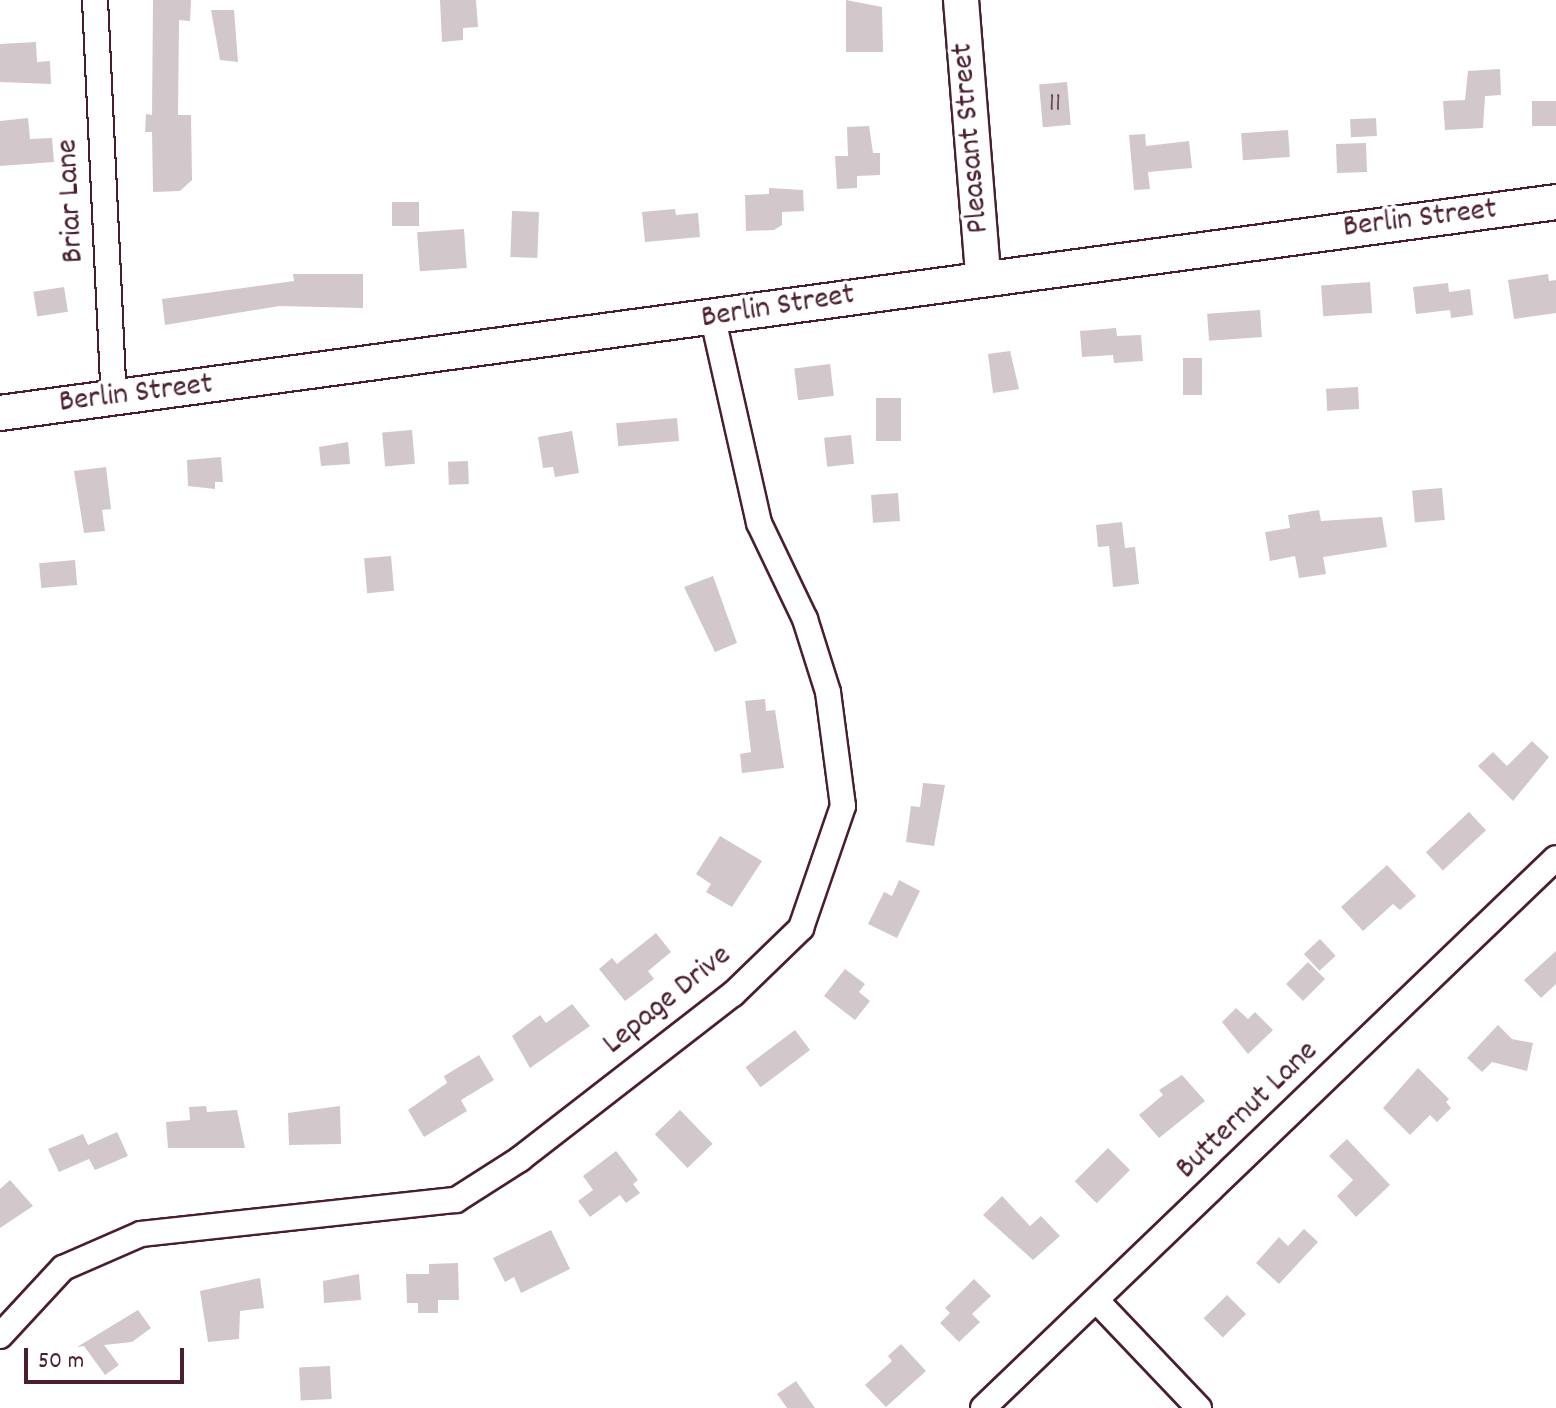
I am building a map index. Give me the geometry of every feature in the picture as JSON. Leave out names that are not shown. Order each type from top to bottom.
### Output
[{"type":"main road","name":"Pleasant Street","points":[[961,0],[983,276]]},
{"type":"main road","name":"Berlin Street","points":[[0,413],[713,319],[983,276],[1556,202]]},
{"type":"street","name":"Briar Lane","points":[[95,0],[114,398]]},
{"type":"street","name":"Lepage Drive","points":[[0,1336],[63,1268],[141,1234],[456,1200],[520,1159],[733,994],[801,928],[843,806],[828,692],[805,619],[759,523],[713,319]]},
{"type":"street","name":"Butternut Lane","points":[[983,1408],[1046,1343],[1097,1301],[1556,858]]},
{"type":"street","points":[[1097,1301],[1199,1408]]},
{"type":"building","points":[[153,0],[191,0],[190,21],[179,20],[178,115],[191,115],[192,180],[180,191],[153,192],[152,132],[145,132],[146,114],[152,115]]},
{"type":"building","points":[[440,0],[476,0],[478,27],[463,28],[463,40],[442,42]]},
{"type":"building","points":[[846,0],[882,7],[883,52],[846,52]]},
{"type":"building","points":[[211,10],[234,10],[238,62],[220,60]]},
{"type":"building","points":[[36,42],[37,62],[50,61],[51,84],[0,82],[0,44]]},
{"type":"building","points":[[1500,69],[1501,95],[1485,96],[1483,128],[1445,130],[1443,101],[1465,100],[1468,71]]},
{"type":"building","points":[[1067,82],[1071,125],[1043,127],[1039,84]]},
{"type":"building","points":[[1532,101],[1556,101],[1556,126],[1532,126]]},
{"type":"building","points":[[28,118],[30,139],[52,138],[54,162],[0,166],[0,121]]},
{"type":"building","points":[[1376,118],[1377,136],[1351,137],[1350,119]]},
{"type":"building","points":[[869,126],[873,153],[880,153],[880,175],[857,176],[857,188],[837,189],[835,156],[848,156],[847,127]]},
{"type":"building","points":[[1288,130],[1290,157],[1243,160],[1241,133]]},
{"type":"building","points":[[1145,134],[1146,146],[1189,141],[1192,168],[1148,172],[1147,164],[1150,189],[1134,190],[1129,135]]},
{"type":"building","points":[[1366,143],[1367,172],[1337,173],[1336,144]]},
{"type":"building","points":[[769,188],[803,190],[804,211],[782,212],[782,225],[774,230],[746,231],[745,195],[769,194]]},
{"type":"building","points":[[392,202],[419,202],[419,226],[392,226]]},
{"type":"building","points":[[675,209],[676,215],[698,213],[700,237],[645,242],[642,212]]},
{"type":"building","points":[[512,211],[539,212],[537,258],[510,257]]},
{"type":"building","points":[[464,229],[467,268],[420,271],[417,232]]},
{"type":"building","points":[[293,274],[363,274],[363,308],[279,306],[165,325],[162,299],[294,281]]},
{"type":"building","points":[[1548,274],[1549,281],[1556,280],[1556,313],[1514,319],[1508,280]]},
{"type":"building","points":[[1370,282],[1372,313],[1323,316],[1321,285]]},
{"type":"building","points":[[1448,283],[1449,292],[1470,289],[1473,315],[1451,318],[1450,310],[1416,314],[1413,287]]},
{"type":"building","points":[[64,287],[68,312],[37,317],[33,292]]},
{"type":"building","points":[[1260,310],[1262,337],[1209,341],[1207,314]]},
{"type":"building","points":[[1116,328],[1117,336],[1141,335],[1143,361],[1114,363],[1113,355],[1082,357],[1080,331]]},
{"type":"building","points":[[1010,351],[1019,389],[993,393],[988,354]]},
{"type":"building","points":[[1183,358],[1202,358],[1202,395],[1183,395]]},
{"type":"building","points":[[830,364],[834,396],[798,400],[794,368]]},
{"type":"building","points":[[1358,387],[1359,409],[1327,411],[1326,389]]},
{"type":"building","points":[[876,398],[901,398],[901,441],[876,441]]},
{"type":"building","points":[[677,418],[679,441],[618,446],[616,423]]},
{"type":"building","points":[[412,430],[415,464],[385,466],[382,433]]},
{"type":"building","points":[[572,431],[579,473],[555,477],[553,467],[543,468],[538,437]]},
{"type":"building","points":[[851,435],[854,464],[827,467],[824,438]]},
{"type":"building","points":[[348,442],[350,464],[321,466],[319,447]]},
{"type":"building","points":[[221,457],[223,482],[215,482],[215,489],[188,486],[187,460]]},
{"type":"building","points":[[468,461],[469,484],[449,485],[448,462]]},
{"type":"building","points":[[106,467],[111,509],[102,510],[105,531],[84,533],[74,471]]},
{"type":"building","points":[[1442,488],[1445,520],[1415,522],[1412,491]]},
{"type":"building","points":[[898,493],[900,521],[873,523],[871,495]]},
{"type":"building","points":[[1319,510],[1321,521],[1382,517],[1387,547],[1323,557],[1326,574],[1299,578],[1295,556],[1270,561],[1265,532],[1290,528],[1288,515]]},
{"type":"building","points":[[1122,522],[1125,548],[1135,547],[1139,584],[1113,587],[1109,546],[1098,547],[1096,525]]},
{"type":"building","points":[[391,556],[394,591],[367,593],[364,558]]},
{"type":"building","points":[[75,560],[77,585],[41,588],[39,563]]},
{"type":"building","points":[[713,576],[737,643],[715,652],[684,587]]},
{"type":"building","points":[[765,699],[766,711],[775,710],[784,768],[742,773],[740,754],[751,752],[745,701]]},
{"type":"building","points":[[1532,741],[1549,757],[1513,801],[1478,766],[1493,752],[1507,766]]},
{"type":"building","points":[[923,783],[945,785],[934,846],[906,842],[911,806],[920,807]]},
{"type":"building","points":[[1469,812],[1486,830],[1443,871],[1426,852]]},
{"type":"building","points":[[720,836],[762,861],[732,907],[706,892],[711,884],[696,874]]},
{"type":"building","points":[[1387,865],[1416,896],[1400,910],[1393,904],[1363,931],[1341,907]]},
{"type":"building","points":[[899,880],[920,891],[897,938],[868,924],[884,892],[892,896]]},
{"type":"building","points":[[656,933],[671,952],[648,971],[654,979],[625,1001],[599,969],[612,958],[617,964]]},
{"type":"building","points":[[1320,939],[1336,956],[1320,971],[1304,954]]},
{"type":"building","points":[[1556,951],[1556,984],[1541,998],[1524,980]]},
{"type":"building","points":[[1308,962],[1325,979],[1303,1001],[1286,984]]},
{"type":"building","points":[[845,969],[865,984],[859,992],[870,1001],[855,1020],[824,996]]},
{"type":"building","points":[[572,1004],[590,1026],[530,1068],[512,1036],[540,1015],[546,1023]]},
{"type":"building","points":[[1236,1008],[1248,1019],[1255,1012],[1273,1030],[1248,1054],[1222,1022]]},
{"type":"building","points":[[1498,1025],[1512,1039],[1533,1043],[1527,1071],[1492,1062],[1482,1072],[1467,1058]]},
{"type":"building","points":[[795,1030],[810,1050],[761,1087],[745,1067]]},
{"type":"building","points":[[479,1055],[494,1080],[461,1100],[467,1111],[424,1137],[408,1110],[447,1083],[444,1076]]},
{"type":"building","points":[[1418,1068],[1449,1099],[1446,1102],[1451,1108],[1437,1122],[1430,1115],[1410,1135],[1383,1108]]},
{"type":"building","points":[[1182,1075],[1205,1101],[1159,1138],[1139,1115],[1163,1095],[1159,1090]]},
{"type":"building","points":[[206,1106],[207,1112],[237,1110],[245,1148],[168,1148],[166,1122],[190,1120],[189,1107]]},
{"type":"building","points":[[340,1106],[341,1144],[289,1145],[288,1113]]},
{"type":"building","points":[[680,1110],[713,1144],[687,1168],[655,1134]]},
{"type":"building","points":[[117,1132],[128,1156],[95,1170],[89,1159],[59,1172],[48,1149],[83,1134],[88,1145]]},
{"type":"building","points":[[1347,1139],[1390,1185],[1356,1217],[1337,1196],[1353,1180],[1329,1156]]},
{"type":"building","points":[[1108,1148],[1130,1170],[1097,1203],[1075,1181]]},
{"type":"building","points":[[616,1151],[638,1180],[633,1184],[640,1193],[626,1203],[620,1195],[590,1217],[578,1201],[593,1190],[583,1176]]},
{"type":"building","points":[[10,1180],[33,1206],[0,1228],[0,1189]]},
{"type":"building","points":[[1002,1196],[1030,1226],[1041,1216],[1060,1236],[1033,1260],[983,1215]]},
{"type":"building","points":[[1304,1229],[1318,1242],[1279,1284],[1256,1263],[1279,1237],[1288,1246]]},
{"type":"building","points":[[551,1230],[570,1269],[521,1293],[514,1277],[505,1282],[493,1258]]},
{"type":"building","points":[[458,1263],[459,1300],[438,1300],[438,1313],[418,1313],[418,1303],[407,1303],[406,1274],[429,1274],[429,1264]]},
{"type":"building","points":[[359,1274],[361,1300],[324,1303],[323,1281]]},
{"type":"building","points":[[260,1278],[264,1308],[240,1311],[239,1339],[208,1342],[200,1291]]},
{"type":"building","points":[[974,1279],[991,1296],[972,1314],[980,1322],[959,1342],[940,1323],[950,1313],[945,1308]]},
{"type":"building","points":[[1227,1295],[1246,1314],[1223,1337],[1204,1318]]},
{"type":"building","points":[[138,1310],[151,1328],[132,1342],[104,1345],[119,1365],[105,1375],[84,1346],[77,1347]]},
{"type":"building","points":[[901,1344],[926,1371],[886,1407],[865,1385],[892,1361],[888,1356]]},
{"type":"building","points":[[330,1366],[332,1399],[301,1401],[299,1368]]},
{"type":"building","points":[[796,1381],[815,1408],[787,1408],[777,1394]]}]
